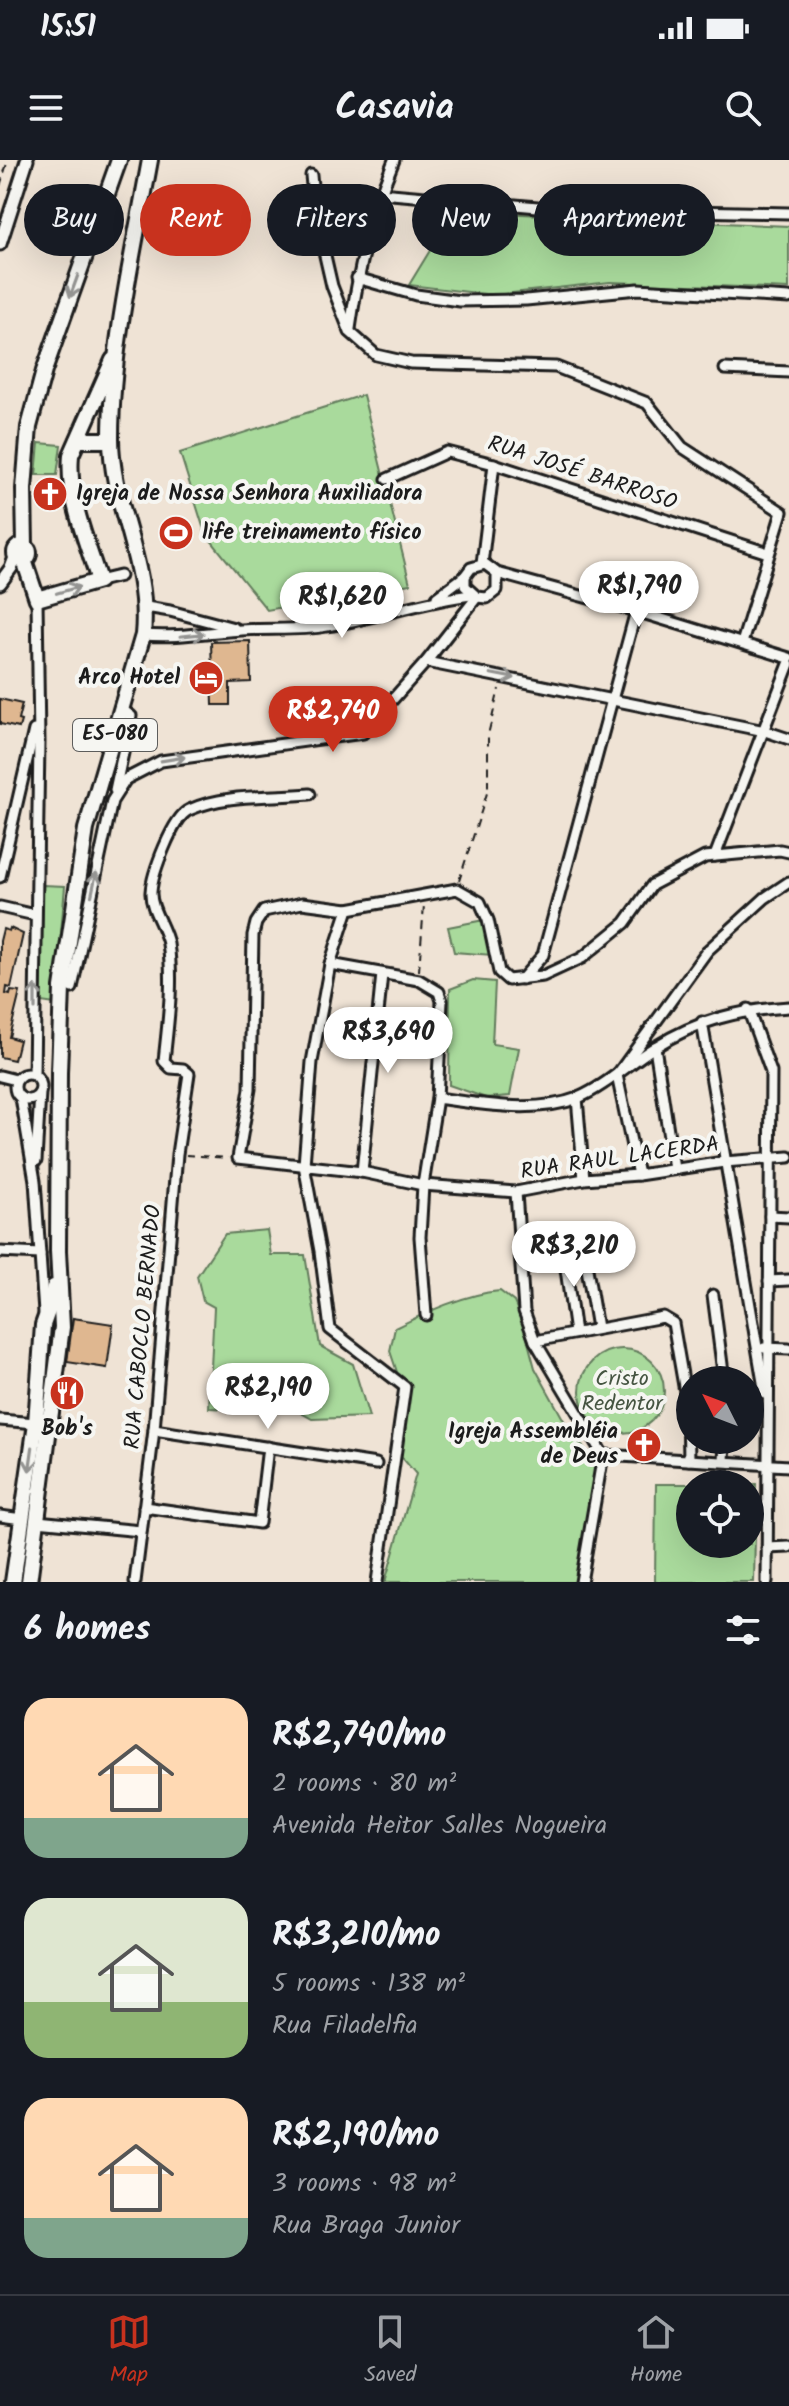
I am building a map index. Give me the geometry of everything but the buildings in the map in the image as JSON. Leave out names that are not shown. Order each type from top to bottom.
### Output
[{"type":"main road","points":[[118,349],[71,455],[71,484],[99,581],[37,599],[22,557],[29,427],[44,371],[119,160]]},
{"type":"main road","name":"ES-080","points":[[13,1582],[30,1520],[58,1251],[62,988],[86,829],[123,710],[143,635],[146,607],[111,440],[118,349],[150,160]]},
{"type":"main road","points":[[78,440],[111,440]]},
{"type":"main road","name":"ES-080","points":[[59,1073],[72,988],[77,898]]},
{"type":"main road","name":"ES-080","points":[[29,1582],[36,1423],[58,1251]]},
{"type":"street","points":[[0,244],[27,160]]},
{"type":"street","points":[[384,184],[394,160]]},
{"type":"street","points":[[311,175],[314,208],[332,286],[350,332],[376,355],[411,363],[556,367],[647,403],[682,447],[782,512],[742,643]]},
{"type":"street","points":[[396,194],[549,208],[789,213]]},
{"type":"street","points":[[350,332],[363,256]]},
{"type":"street","points":[[357,278],[416,295],[460,301],[526,300],[638,289],[789,298]]},
{"type":"street","points":[[725,369],[789,372]]},
{"type":"street","name":"RUA JOSÉ BARROSO","points":[[387,479],[447,452],[494,464],[768,553]]},
{"type":"street","points":[[482,564],[494,464]]},
{"type":"street","points":[[0,583],[22,557]]},
{"type":"street","points":[[143,635],[167,637],[324,627],[400,611],[435,599],[492,595],[499,584],[497,573],[491,566],[482,564],[471,568],[435,599]]},
{"type":"street","points":[[497,573],[789,658]]},
{"type":"street","points":[[99,581],[120,576]]},
{"type":"street","points":[[465,576],[465,586],[474,596]]},
{"type":"street","points":[[123,775],[161,761],[363,733],[426,662],[474,596]]},
{"type":"street","points":[[35,1181],[41,1085],[34,1075],[36,741],[39,703],[37,599]]},
{"type":"street","points":[[146,607],[241,630]]},
{"type":"street","points":[[521,980],[543,955],[636,611]]},
{"type":"street","points":[[426,662],[765,731],[789,739]]},
{"type":"street","points":[[715,856],[789,664]]},
{"type":"street","points":[[72,988],[112,801],[123,775],[131,716],[123,710]]},
{"type":"street","points":[[0,877],[36,741]]},
{"type":"street","name":"RUA CABOCLO BERNADO","points":[[135,1582],[154,1430],[177,1154],[189,1074],[183,1069],[171,1068],[164,1061],[170,1003],[168,947],[151,899],[151,890],[178,819],[188,810],[236,798],[310,794]]},
{"type":"street","points":[[238,1158],[250,1089],[253,935],[264,911],[302,903],[348,909],[457,889],[480,902],[488,920],[499,972],[508,980],[521,980],[543,976],[582,958],[625,923],[652,885],[705,857],[780,850],[789,852]]},
{"type":"street","points":[[638,1175],[617,1075],[707,951],[765,898],[789,882]]},
{"type":"street","points":[[0,907],[35,915]]},
{"type":"street","points":[[348,909],[330,964],[312,1062],[304,1165],[330,1329],[405,1387],[377,1582]]},
{"type":"street","points":[[330,964],[419,980],[439,992],[442,1001],[437,1098],[423,1185],[420,1237],[426,1315]]},
{"type":"street","points":[[362,1172],[382,974]]},
{"type":"street","points":[[437,1098],[495,1106],[541,1104],[577,1098],[617,1075],[655,1047],[702,1022],[748,1009],[789,1007]]},
{"type":"street","points":[[748,1009],[771,1072],[767,1582]]},
{"type":"street","points":[[702,1022],[768,1414]]},
{"type":"street","points":[[655,1047],[674,1169]]},
{"type":"street","points":[[0,1083],[15,1082],[26,1073],[34,1075]]},
{"type":"street","points":[[0,1076],[15,1082]]},
{"type":"street","points":[[15,1082],[15,1092],[21,1098],[29,1100],[40,1093]]},
{"type":"street","points":[[21,1098],[35,1181],[40,1254],[52,1316]]},
{"type":"street","points":[[577,1098],[584,1179]]},
{"type":"street","name":"RUA RAUL LACERDA","points":[[238,1158],[362,1172],[423,1185],[516,1192],[584,1179],[789,1157]]},
{"type":"street","points":[[516,1192],[524,1311],[535,1341],[603,1455],[581,1582]]},
{"type":"street","points":[[770,1216],[789,1217]]},
{"type":"street","points":[[583,1245],[597,1328]]},
{"type":"street","points":[[563,1248],[575,1333]]},
{"type":"street","points":[[0,1252],[40,1254]]},
{"type":"street","points":[[769,1281],[789,1280]]},
{"type":"street","points":[[713,1295],[722,1366]]},
{"type":"street","points":[[535,1341],[663,1317],[673,1323],[688,1409],[689,1460]]},
{"type":"street","points":[[757,1348],[789,1349]]},
{"type":"street","points":[[0,1420],[36,1423]]},
{"type":"street","points":[[154,1430],[376,1464]]},
{"type":"street","points":[[144,1507],[259,1523],[268,1447]]},
{"type":"street","points":[[724,1454],[724,1461]]},
{"type":"street","points":[[603,1455],[789,1466]]},
{"type":"street","points":[[0,1516],[141,1531]]},
{"type":"street","points":[[767,1548],[789,1547]]},
{"type":"path","points":[[0,186],[8,160]]},
{"type":"path","points":[[457,889],[488,790],[488,735],[502,676]]},
{"type":"path","points":[[419,980],[425,895]]},
{"type":"path","points":[[177,1154],[238,1158]]},
{"type":"green space","points":[[518,214],[534,215],[534,256],[715,256],[715,223],[789,226],[789,289],[610,282],[494,295],[409,285],[427,256],[518,256]]},
{"type":"green space","points":[[363,395],[410,584],[267,610],[205,533],[180,453]]},
{"type":"green space","points":[[39,443],[61,445],[57,475],[36,475]]},
{"type":"green space","points":[[43,885],[65,886],[55,1004],[41,1002]]},
{"type":"green space","points":[[484,920],[492,955],[454,952],[448,927]]},
{"type":"green space","points":[[473,980],[495,982],[492,1044],[519,1048],[510,1096],[486,1098],[449,1085],[450,989]]},
{"type":"green space","points":[[267,1230],[271,1255],[305,1255],[320,1346],[353,1364],[369,1417],[312,1419],[271,1396],[246,1366],[234,1409],[209,1408],[214,1307],[203,1301],[197,1276],[225,1234]]},
{"type":"green space","points":[[500,1291],[514,1302],[535,1368],[572,1435],[592,1457],[601,1478],[580,1582],[385,1582],[416,1474],[399,1454],[404,1393],[390,1351],[395,1328],[459,1300]]},
{"type":"green space","name":"Cristo Redentor","points":[[622,1349],[638,1352],[652,1361],[661,1375],[664,1391],[661,1407],[652,1421],[638,1430],[622,1433],[606,1430],[592,1421],[583,1407],[580,1391],[583,1375],[592,1361],[606,1352]]},
{"type":"green space","points":[[656,1484],[676,1484],[676,1558],[754,1558],[754,1582],[655,1582]]},
{"type":"place","name":"Igreja de Nossa Senhora Auxiliadora","points":[[50,494]]},
{"type":"place","name":"life treinamento físico","points":[[176,533]]},
{"type":"place","name":"Arco Hotel","points":[[206,678]]},
{"type":"place","name":"Bob's","points":[[67,1393]]},
{"type":"place","name":"Igreja Assembléia de Deus","points":[[644,1445]]}]
